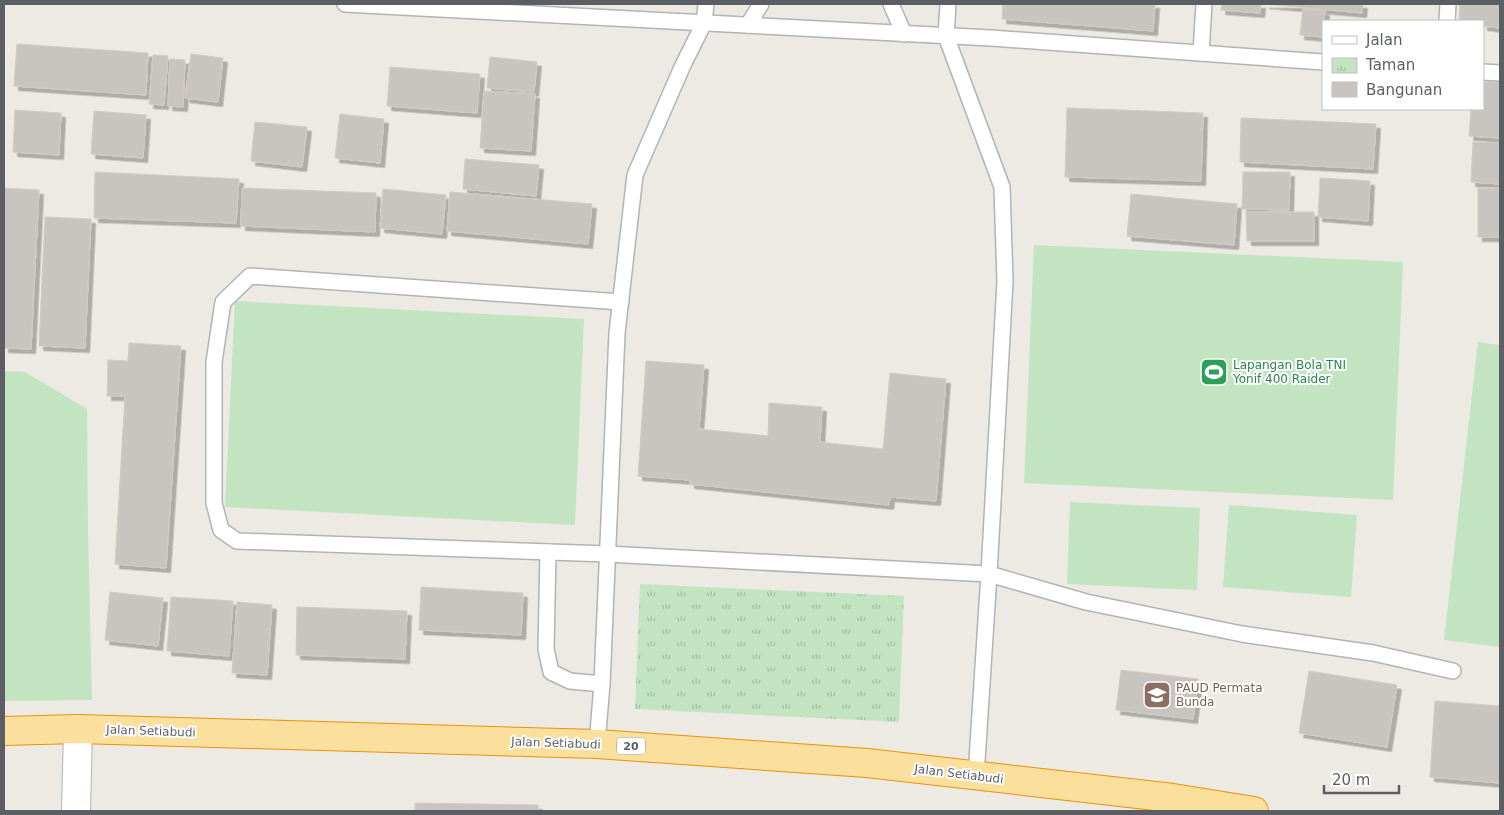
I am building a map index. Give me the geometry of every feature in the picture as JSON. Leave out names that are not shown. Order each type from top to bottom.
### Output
[{"type":"highway","name":"Jalan Setiabudi","points":[[4,731],[78,729],[597,744],[867,763],[1173,798],[1254,811]]},
{"type":"street","points":[[76,811],[78,729]]},
{"type":"lane","points":[[345,4],[454,7],[946,36],[1322,62]]},
{"type":"lane","points":[[597,744],[602,684],[617,333],[636,175],[683,65],[704,23],[706,4]]},
{"type":"lane","points":[[748,25],[761,4]]},
{"type":"lane","points":[[891,4],[904,34]]},
{"type":"lane","points":[[948,4],[946,36],[1002,187],[1005,281],[976,776]]},
{"type":"lane","points":[[1201,53],[1204,4]]},
{"type":"lane","points":[[1447,20],[1448,4]]},
{"type":"lane","points":[[1484,72],[1500,73]]},
{"type":"lane","points":[[621,302],[250,276],[223,302],[214,372],[214,503],[221,530],[237,541],[608,554],[989,574],[1086,602],[1242,634],[1373,652],[1453,671]]},
{"type":"lane","points":[[548,552],[546,649],[551,672],[570,681],[602,684]]},
{"type":"green space","name":"Lapangan Bola TNI Yonif 400 Raider","points":[[1034,245],[1403,262],[1393,500],[1024,483]]},
{"type":"green space","points":[[235,301],[584,319],[575,525],[225,507]]},
{"type":"green space","points":[[1478,342],[1500,345],[1500,647],[1444,640]]},
{"type":"green space","points":[[4,371],[25,372],[87,409],[92,700],[4,701]]},
{"type":"green space","points":[[1070,502],[1200,508],[1197,590],[1067,584]]},
{"type":"green space","points":[[1229,505],[1357,515],[1351,597],[1223,587]]},
{"type":"green space","points":[[640,584],[904,596],[899,722],[635,709]]},
{"type":"building","points":[[1003,4],[1155,4],[1153,31],[1002,19]]},
{"type":"building","points":[[1222,4],[1261,4],[1260,13],[1221,10]]},
{"type":"building","points":[[1265,4],[1363,4],[1362,13]]},
{"type":"building","points":[[1460,4],[1500,4],[1499,28],[1484,26],[1484,20],[1459,20]]},
{"type":"building","points":[[1303,9],[1325,11],[1324,20],[1322,20],[1322,37],[1300,35]]},
{"type":"building","points":[[17,44],[148,53],[146,95],[14,86]]},
{"type":"building","points":[[191,54],[223,58],[218,102],[185,98]]},
{"type":"building","points":[[153,55],[168,56],[164,105],[149,104]]},
{"type":"building","points":[[490,57],[537,62],[534,92],[487,88]]},
{"type":"building","points":[[170,59],[185,60],[183,107],[168,106]]},
{"type":"building","points":[[390,67],[480,74],[477,113],[387,106]]},
{"type":"building","points":[[1484,82],[1500,82],[1500,138],[1469,136],[1471,110],[1484,110]]},
{"type":"building","points":[[484,91],[535,94],[531,151],[480,148]]},
{"type":"building","points":[[1067,108],[1203,113],[1201,181],[1065,177]]},
{"type":"building","points":[[15,110],[61,113],[59,155],[13,152]]},
{"type":"building","points":[[94,111],[146,115],[143,158],[91,154]]},
{"type":"building","points":[[340,114],[384,119],[380,163],[335,158]]},
{"type":"building","points":[[1241,118],[1376,124],[1373,169],[1240,162]]},
{"type":"building","points":[[255,122],[307,127],[302,167],[251,161]]},
{"type":"building","points":[[1473,142],[1500,143],[1500,184],[1471,182]]},
{"type":"building","points":[[465,159],[539,165],[536,196],[463,189]]},
{"type":"building","points":[[95,172],[239,179],[236,223],[94,218]]},
{"type":"building","points":[[1243,172],[1290,172],[1289,210],[1242,209]]},
{"type":"building","points":[[1320,178],[1370,181],[1368,221],[1318,217]]},
{"type":"building","points":[[4,188],[39,190],[31,349],[4,348]]},
{"type":"building","points":[[242,188],[376,193],[375,232],[241,226]]},
{"type":"building","points":[[1478,188],[1500,188],[1500,237],[1478,237]]},
{"type":"building","points":[[383,189],[446,195],[442,234],[380,228]]},
{"type":"building","points":[[450,192],[592,204],[588,244],[447,231]]},
{"type":"building","points":[[1131,194],[1237,204],[1234,245],[1127,236]]},
{"type":"building","points":[[1246,212],[1314,212],[1314,241],[1247,241]]},
{"type":"building","points":[[45,217],[91,219],[85,348],[39,346]]},
{"type":"building","points":[[129,343],[181,346],[166,568],[115,564],[125,396],[107,396],[108,360],[128,361]]},
{"type":"building","points":[[646,361],[704,365],[699,429],[768,436],[769,403],[822,407],[820,442],[883,449],[890,373],[946,379],[936,501],[890,497],[889,505],[690,484],[690,480],[638,476]]},
{"type":"building","points":[[421,587],[523,593],[521,635],[419,630]]},
{"type":"building","points":[[110,592],[163,598],[158,646],[105,640]]},
{"type":"building","points":[[171,597],[233,601],[229,656],[167,651]]},
{"type":"building","points":[[237,602],[272,605],[267,675],[232,673]]},
{"type":"building","points":[[297,607],[407,611],[405,659],[296,655]]},
{"type":"building","name":"PAUD Permata Bunda","points":[[1121,670],[1198,679],[1193,719],[1116,710]]},
{"type":"building","points":[[1309,671],[1397,685],[1387,747],[1299,733]]},
{"type":"building","points":[[1435,701],[1500,706],[1500,783],[1430,777]]},
{"type":"building","points":[[415,803],[538,805],[538,811],[415,811]]},
{"type":"place","name":"Lapangan Bola TNI Yonif 400 Raider","points":[[1214,372]]},
{"type":"place","name":"PAUD Permata Bunda","points":[[1157,695]]}]
